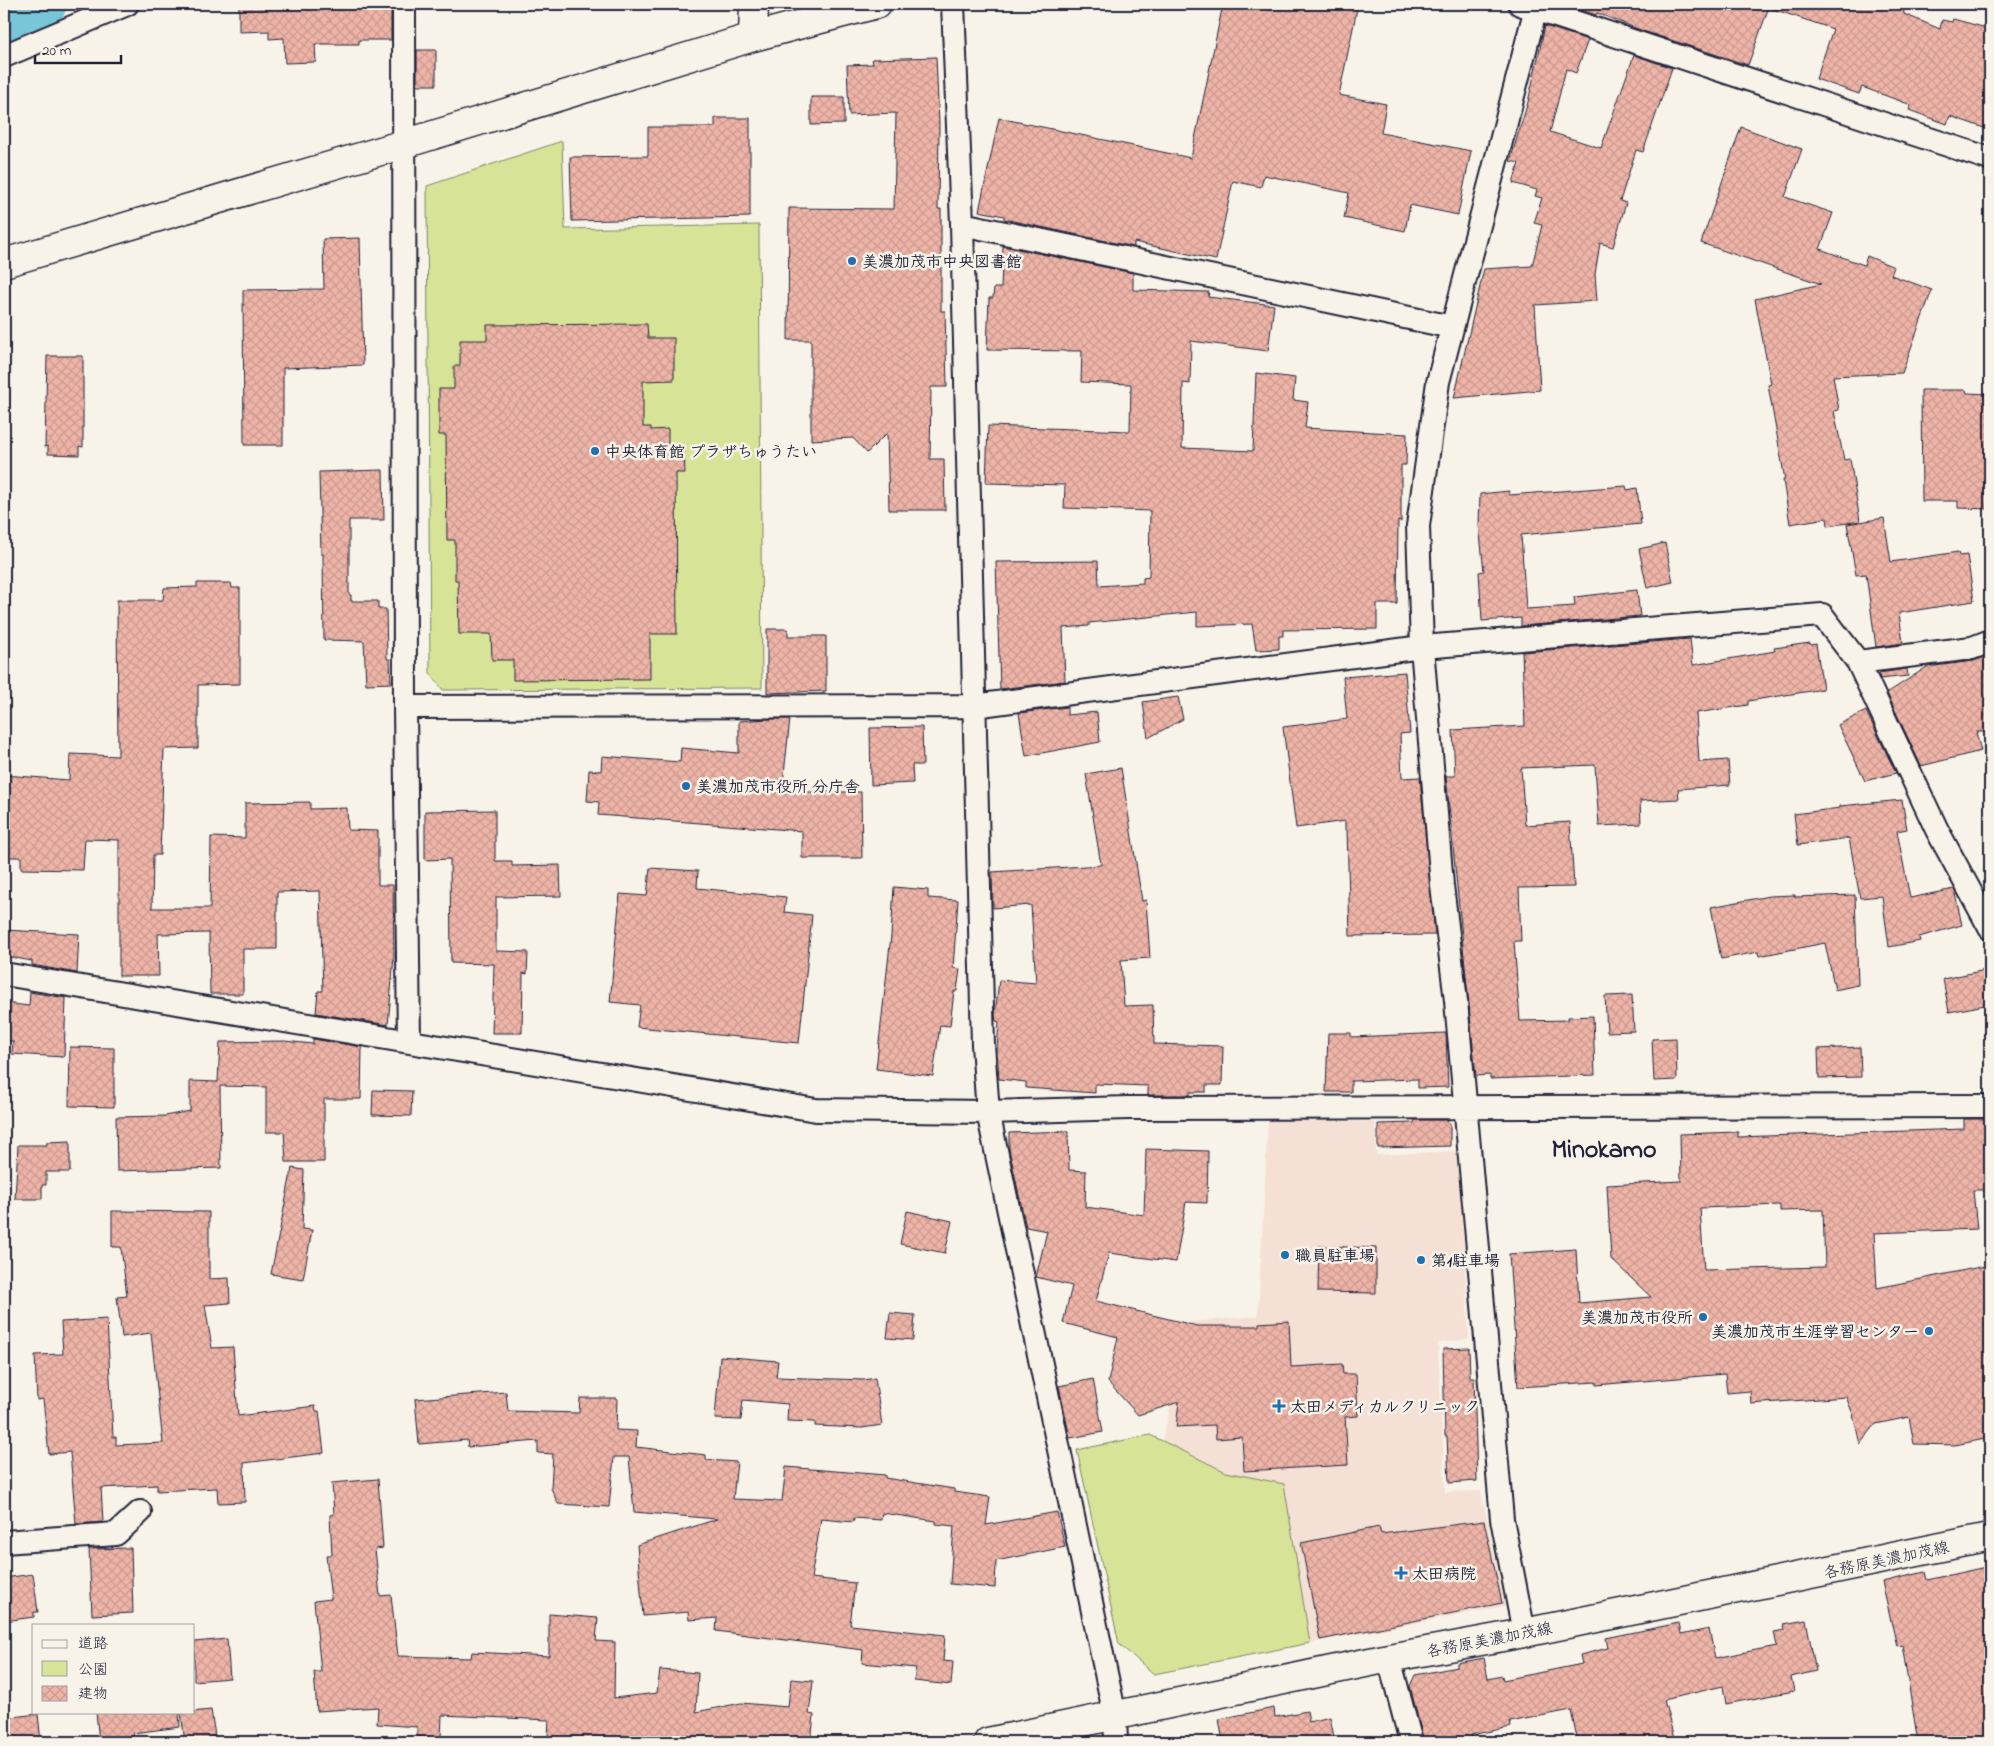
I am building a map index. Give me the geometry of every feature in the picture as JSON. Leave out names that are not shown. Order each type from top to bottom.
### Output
[{"type":"main road","points":[[753,37],[754,4]]},
{"type":"main road","points":[[4,263],[404,144],[753,37],[876,4]]},
{"type":"main road","name":"各務原美濃加茂線","points":[[988,1742],[1115,1729],[1389,1658],[1524,1633],[1990,1537]]},
{"type":"street","points":[[4,56],[126,4]]},
{"type":"street","points":[[404,4],[405,707],[409,1041]]},
{"type":"street","points":[[952,4],[962,224],[983,1045],[988,1112],[1115,1729]]},
{"type":"street","points":[[1524,1633],[1502,1519],[1456,1001],[1442,885],[1422,647],[1418,526],[1438,382],[1531,5],[1990,159]]},
{"type":"street","points":[[962,224],[1452,327]]},
{"type":"street","points":[[405,707],[974,706],[1422,647],[1822,615],[1858,662],[1937,830],[1990,928]]},
{"type":"street","points":[[1858,662],[1972,648],[1990,641]]},
{"type":"street","points":[[4,974],[816,1110],[988,1112],[1128,1108],[1990,1106]]},
{"type":"street","points":[[4,1542],[116,1534],[140,1512]]},
{"type":"street","points":[[1389,1658],[1411,1742]]},
{"type":"shaded area","points":[[1268,1120],[1375,1122],[1376,1155],[1458,1151],[1469,1339],[1438,1343],[1445,1492],[1481,1491],[1505,1606],[1310,1643],[1284,1484],[1226,1472],[1162,1442],[1191,1322],[1258,1316]]},
{"type":"green space","name":"中央体育館 プラザちゅうたい","points":[[562,141],[565,229],[759,225],[762,688],[443,690],[430,673],[427,186]]},
{"type":"green space","points":[[1150,1435],[1226,1472],[1284,1484],[1310,1643],[1154,1674],[1119,1644],[1077,1450]]},
{"type":"building","points":[[239,4],[391,4],[391,40],[359,40],[359,44],[315,44],[316,62],[285,63],[284,38],[269,39],[269,31],[239,32]]},
{"type":"building","points":[[1223,4],[1358,4],[1339,95],[1386,104],[1381,133],[1471,151],[1458,215],[1410,205],[1405,231],[1344,218],[1349,193],[1264,175],[1261,187],[1233,181],[1216,260],[1134,242],[1134,247],[1004,219],[1004,216],[979,211],[999,118],[1191,158]]},
{"type":"building","points":[[1573,4],[1770,4],[1748,65],[1643,31],[1597,13],[1596,15],[1572,7]]},
{"type":"building","points":[[1770,4],[1903,4],[1904,14],[1940,29],[1942,20],[1952,22],[1953,19],[1990,29],[1990,130],[1950,116],[1947,124],[1909,110],[1911,105],[1862,87],[1859,94],[1816,79],[1833,29],[1770,8]]},
{"type":"building","points":[[1545,26],[1588,40],[1576,73],[1566,69],[1550,132],[1601,148],[1634,55],[1672,68],[1643,152],[1636,150],[1620,201],[1626,203],[1613,247],[1600,243],[1595,274],[1597,301],[1535,305],[1540,390],[1454,398],[1484,269],[1532,266],[1542,225],[1534,223],[1542,198],[1535,196],[1537,190],[1513,183],[1519,163],[1510,161],[1528,102]]},
{"type":"building","points":[[417,50],[436,50],[436,85],[417,85]]},
{"type":"building","points":[[936,57],[939,124],[938,209],[941,209],[941,311],[945,311],[947,387],[931,387],[930,459],[944,459],[945,510],[889,510],[887,433],[867,453],[853,438],[811,440],[811,340],[788,340],[789,208],[894,209],[896,113],[849,115],[847,65],[873,64],[872,59]]},
{"type":"building","points":[[811,97],[844,97],[844,124],[811,125]]},
{"type":"building","points":[[715,118],[750,118],[750,217],[572,221],[570,157],[648,156],[648,127],[715,127]]},
{"type":"building","points":[[1741,127],[1802,149],[1785,197],[1833,213],[1820,249],[1864,265],[1867,256],[1894,267],[1891,275],[1932,290],[1902,373],[1833,376],[1839,410],[1834,411],[1844,460],[1850,459],[1860,521],[1828,526],[1827,518],[1790,524],[1783,480],[1785,480],[1768,385],[1771,384],[1755,299],[1821,284],[1701,243]]},
{"type":"building","points":[[360,238],[363,365],[283,368],[283,445],[244,445],[243,290],[324,289],[323,239]]},
{"type":"building","points":[[1003,246],[1133,273],[1133,290],[1209,292],[1208,297],[1274,305],[1268,351],[1191,341],[1190,384],[1183,383],[1182,448],[1253,451],[1256,373],[1295,378],[1293,400],[1308,402],[1305,428],[1407,434],[1406,465],[1401,465],[1401,522],[1398,521],[1397,604],[1377,604],[1377,629],[1283,630],[1283,636],[1279,636],[1279,649],[1256,650],[1252,624],[1197,626],[1197,612],[1089,623],[1089,626],[1063,628],[1065,681],[1000,689],[996,562],[1098,561],[1099,586],[1143,583],[1143,578],[1149,577],[1150,511],[1064,508],[1065,485],[986,483],[988,426],[1130,431],[1131,384],[1081,382],[1082,351],[987,350],[989,298],[993,298],[994,288],[1001,288]]},
{"type":"building","points":[[647,324],[648,338],[674,338],[674,380],[643,381],[643,427],[651,427],[651,430],[668,429],[668,450],[684,450],[685,473],[676,473],[677,634],[650,634],[650,679],[513,680],[513,660],[492,660],[491,634],[459,634],[458,580],[455,580],[455,540],[447,540],[446,435],[439,435],[439,389],[454,389],[454,366],[460,366],[460,340],[487,340],[487,325]]},
{"type":"building","points":[[47,356],[83,356],[83,447],[79,446],[79,455],[48,454],[48,446],[45,447]]},
{"type":"building","points":[[1921,390],[1966,390],[1967,393],[1990,394],[1990,509],[1958,508],[1958,501],[1922,501]]},
{"type":"building","points":[[383,470],[384,520],[349,520],[349,595],[351,595],[351,601],[378,601],[378,609],[386,609],[387,659],[390,659],[391,683],[366,684],[364,641],[324,640],[323,554],[321,554],[319,472]]},
{"type":"building","points":[[1626,486],[1627,490],[1637,488],[1641,524],[1521,535],[1526,609],[1575,606],[1574,597],[1637,590],[1640,616],[1521,626],[1521,618],[1482,621],[1479,572],[1484,571],[1479,525],[1480,494],[1509,491],[1509,495]]},
{"type":"building","points":[[1884,518],[1891,562],[1958,552],[1959,556],[1967,555],[1974,601],[1899,613],[1903,643],[1876,647],[1866,574],[1856,575],[1847,524]]},
{"type":"building","points":[[1665,543],[1673,582],[1647,588],[1639,549]]},
{"type":"building","points":[[197,583],[231,583],[232,588],[240,588],[240,684],[198,685],[198,748],[164,749],[160,855],[153,855],[152,908],[210,908],[211,837],[245,838],[245,803],[310,802],[310,809],[347,808],[348,830],[378,831],[378,885],[393,885],[394,957],[388,1025],[316,1013],[318,991],[323,991],[320,891],[277,892],[277,949],[243,949],[243,994],[210,994],[209,933],[158,934],[159,976],[119,976],[119,840],[85,839],[83,870],[21,869],[21,857],[4,857],[4,775],[69,780],[70,754],[118,756],[117,600],[163,600],[164,588],[197,587]]},
{"type":"building","points":[[767,629],[788,629],[788,636],[826,636],[826,691],[767,693]]},
{"type":"building","points":[[1690,639],[1693,665],[1775,651],[1774,648],[1810,643],[1811,645],[1816,644],[1823,689],[1748,701],[1748,705],[1696,713],[1699,762],[1728,760],[1730,785],[1678,789],[1679,799],[1640,801],[1641,824],[1599,826],[1595,765],[1521,768],[1525,825],[1570,822],[1574,887],[1519,888],[1521,941],[1514,941],[1520,1021],[1568,1020],[1568,1017],[1593,1016],[1595,1075],[1490,1079],[1490,1075],[1476,1076],[1446,776],[1455,776],[1453,730],[1525,726],[1522,652]]},
{"type":"building","points":[[1990,655],[1990,732],[1976,732],[1981,751],[1921,766],[1887,693],[1927,667],[1974,661]]},
{"type":"building","points":[[1907,669],[1908,676],[1880,679],[1879,673]]},
{"type":"building","points":[[1405,672],[1410,733],[1400,734],[1402,778],[1420,777],[1435,935],[1350,936],[1347,830],[1345,830],[1345,821],[1296,828],[1283,727],[1347,719],[1343,677]]},
{"type":"building","points":[[1178,697],[1183,719],[1148,738],[1143,702]]},
{"type":"building","points":[[1067,707],[1067,715],[1097,712],[1100,742],[1026,756],[1019,713]]},
{"type":"building","points":[[1866,711],[1896,773],[1865,781],[1838,725]]},
{"type":"building","name":"美濃加茂市役所 分庁舎","points":[[790,719],[782,792],[861,792],[862,858],[802,858],[802,831],[598,815],[599,802],[587,801],[589,770],[601,771],[602,756],[680,762],[681,748],[739,753],[739,721]]},
{"type":"building","points":[[922,727],[923,765],[912,765],[913,783],[871,785],[870,728]]},
{"type":"building","points":[[1121,768],[1142,901],[1146,900],[1150,958],[1121,960],[1124,1006],[1153,1005],[1154,1044],[1223,1046],[1222,1085],[1206,1085],[1206,1092],[1190,1092],[1190,1095],[1148,1095],[1148,1086],[1095,1084],[1095,1093],[1026,1088],[1026,1082],[999,1079],[997,1050],[999,1022],[996,1021],[995,1015],[999,980],[1036,983],[1031,905],[993,908],[992,872],[1101,865],[1086,774]]},
{"type":"building","points":[[1902,800],[1907,829],[1897,831],[1910,898],[1954,889],[1962,925],[1919,937],[1920,941],[1889,947],[1882,896],[1860,898],[1849,838],[1798,845],[1794,814],[1840,808],[1840,806]]},
{"type":"building","points":[[495,810],[495,861],[512,861],[512,866],[560,865],[561,896],[496,897],[496,951],[528,952],[527,974],[523,973],[522,1033],[492,1033],[494,964],[451,963],[450,859],[425,860],[425,811]]},
{"type":"building","points":[[650,868],[698,871],[697,888],[786,897],[784,912],[812,915],[799,1043],[637,1027],[640,1005],[610,1002],[620,894],[647,896]]},
{"type":"building","points":[[894,887],[928,890],[928,898],[958,900],[953,968],[960,969],[957,991],[954,991],[950,1026],[940,1025],[933,1076],[876,1069],[891,936]]},
{"type":"building","points":[[1795,895],[1795,897],[1855,895],[1858,985],[1835,990],[1825,943],[1759,956],[1758,952],[1721,959],[1711,907],[1769,896]]},
{"type":"building","points":[[4,930],[79,934],[77,973],[32,965],[32,961],[4,956]]},
{"type":"building","points":[[1990,969],[1990,1004],[1949,1012],[1943,979]]},
{"type":"building","points":[[30,992],[66,998],[64,1057],[12,1054],[13,1041],[4,1041],[4,1003],[29,1006]]},
{"type":"building","points":[[1632,995],[1634,1031],[1607,1032],[1605,996]]},
{"type":"building","points":[[1328,1033],[1351,1033],[1351,1037],[1446,1033],[1448,1087],[1418,1088],[1418,1079],[1351,1081],[1351,1092],[1326,1092]]},
{"type":"building","points":[[1676,1038],[1677,1080],[1654,1081],[1652,1039]]},
{"type":"building","points":[[313,1039],[362,1047],[361,1099],[324,1099],[324,1162],[286,1162],[284,1132],[266,1132],[266,1087],[220,1086],[221,1168],[117,1171],[116,1117],[165,1116],[190,1111],[190,1081],[218,1082],[220,1042],[284,1041],[313,1044]]},
{"type":"building","points":[[70,1047],[114,1048],[114,1107],[69,1106]]},
{"type":"building","points":[[1860,1047],[1861,1077],[1819,1078],[1818,1049]]},
{"type":"building","points":[[373,1090],[412,1091],[411,1116],[372,1115]]},
{"type":"building","points":[[1964,1119],[1990,1119],[1990,1190],[1973,1190],[1977,1229],[1874,1233],[1877,1288],[1990,1265],[1990,1438],[1955,1445],[1914,1444],[1909,1417],[1876,1424],[1860,1444],[1853,1414],[1846,1397],[1751,1404],[1750,1391],[1727,1393],[1725,1374],[1596,1385],[1596,1382],[1518,1387],[1509,1254],[1576,1249],[1579,1303],[1651,1297],[1611,1259],[1607,1185],[1681,1181],[1680,1134],[1738,1132],[1738,1137],[1964,1129]],"holes":[[[1780,1205],[1780,1211],[1823,1210],[1825,1267],[1704,1270],[1700,1208]]]},
{"type":"building","points":[[1415,1120],[1447,1120],[1450,1123],[1450,1146],[1378,1148],[1378,1124],[1414,1123]]},
{"type":"building","points":[[1068,1131],[1069,1170],[1086,1171],[1085,1207],[1144,1215],[1146,1149],[1208,1151],[1207,1203],[1186,1202],[1176,1262],[1109,1253],[1096,1301],[1197,1326],[1259,1326],[1259,1323],[1289,1321],[1291,1367],[1342,1364],[1343,1374],[1356,1374],[1358,1416],[1345,1417],[1348,1465],[1244,1471],[1242,1437],[1216,1439],[1215,1425],[1176,1427],[1179,1402],[1138,1415],[1108,1382],[1118,1337],[1063,1323],[1072,1286],[1036,1277],[1047,1231],[1026,1227],[1009,1149],[1009,1133]]},
{"type":"building","points":[[70,1141],[70,1172],[46,1172],[46,1185],[42,1185],[42,1199],[15,1199],[18,1145],[47,1145],[47,1142]]},
{"type":"building","points":[[292,1168],[304,1170],[302,1229],[312,1230],[303,1279],[271,1274]]},
{"type":"building","points":[[112,1211],[209,1212],[209,1279],[229,1278],[230,1303],[205,1305],[212,1348],[233,1347],[238,1416],[315,1406],[316,1411],[319,1411],[324,1453],[244,1463],[245,1502],[218,1503],[217,1488],[157,1491],[157,1485],[101,1488],[103,1522],[76,1524],[70,1452],[49,1454],[43,1399],[37,1400],[35,1355],[63,1354],[61,1322],[107,1319],[113,1437],[116,1437],[116,1445],[163,1443],[151,1333],[122,1337],[117,1297],[127,1296],[121,1247],[112,1247]]},
{"type":"building","points":[[907,1211],[952,1221],[945,1253],[900,1244]]},
{"type":"building","points":[[1319,1246],[1376,1248],[1376,1293],[1318,1292]]},
{"type":"building","points":[[890,1313],[915,1315],[913,1340],[887,1338]]},
{"type":"building","points":[[1469,1348],[1470,1377],[1474,1377],[1477,1481],[1449,1483],[1447,1436],[1445,1436],[1443,1349]]},
{"type":"building","points":[[720,1356],[778,1361],[776,1377],[864,1380],[875,1378],[882,1425],[862,1428],[815,1426],[815,1422],[787,1421],[788,1404],[743,1400],[741,1420],[715,1419]]},
{"type":"building","points":[[1093,1379],[1103,1432],[1070,1438],[1059,1386]]},
{"type":"building","points":[[506,1392],[508,1411],[579,1413],[580,1398],[617,1398],[616,1430],[637,1431],[636,1447],[706,1455],[706,1460],[737,1462],[733,1499],[782,1501],[786,1467],[885,1475],[885,1478],[990,1497],[986,1525],[1057,1512],[1065,1547],[996,1561],[995,1588],[950,1584],[954,1526],[936,1524],[936,1521],[882,1513],[881,1520],[854,1518],[853,1522],[821,1519],[811,1578],[855,1583],[850,1625],[945,1635],[943,1661],[953,1662],[951,1685],[914,1681],[916,1668],[862,1663],[863,1650],[716,1631],[717,1618],[689,1620],[688,1612],[643,1616],[637,1545],[717,1519],[634,1512],[629,1457],[614,1457],[609,1507],[558,1504],[551,1488],[553,1454],[538,1453],[538,1441],[468,1447],[467,1440],[419,1444],[415,1399]]},
{"type":"building","points":[[378,1479],[383,1548],[375,1549],[380,1596],[391,1595],[398,1656],[471,1658],[472,1652],[549,1656],[549,1614],[598,1618],[596,1641],[615,1642],[614,1698],[657,1693],[660,1670],[698,1673],[696,1712],[741,1703],[788,1707],[791,1679],[813,1681],[809,1714],[814,1715],[811,1742],[587,1742],[587,1740],[548,1737],[549,1720],[442,1715],[441,1738],[417,1737],[417,1727],[377,1724],[378,1707],[317,1711],[314,1672],[321,1672],[314,1601],[331,1599],[326,1555],[332,1555],[330,1515],[334,1514],[332,1483]]},
{"type":"building","name":"太田病院","points":[[1484,1521],[1502,1603],[1320,1640],[1301,1543],[1379,1527],[1381,1534]]},
{"type":"building","points":[[131,1548],[133,1613],[92,1615],[89,1549]]},
{"type":"building","points":[[1990,1566],[1990,1742],[1918,1742],[1902,1645],[1897,1646],[1882,1582],[1925,1572],[1927,1580]]},
{"type":"building","points":[[33,1574],[38,1612],[34,1612],[34,1617],[4,1621],[4,1578]]},
{"type":"building","points":[[1806,1620],[1816,1671],[1791,1677],[1794,1691],[1726,1704],[1723,1686],[1664,1700],[1675,1742],[1578,1742],[1571,1710],[1510,1722],[1511,1727],[1471,1735],[1472,1738],[1451,1742],[1424,1742],[1410,1686],[1415,1675],[1457,1667],[1457,1663],[1484,1658],[1488,1679],[1502,1676],[1503,1680],[1582,1664],[1580,1655],[1608,1648],[1606,1638],[1679,1623],[1681,1635],[1709,1629],[1715,1658],[1777,1646],[1774,1632],[1785,1630],[1784,1624]]},
{"type":"building","points":[[227,1639],[230,1678],[195,1681],[195,1642]]},
{"type":"building","points":[[1274,1708],[1275,1717],[1307,1711],[1309,1722],[1330,1717],[1335,1742],[1223,1742],[1219,1719]]},
{"type":"building","points":[[211,1710],[215,1736],[211,1736],[212,1742],[185,1742],[181,1714],[195,1714],[195,1712]]},
{"type":"building","points":[[38,1714],[41,1742],[4,1742],[4,1718]]},
{"type":"building","points":[[96,1714],[179,1714],[180,1727],[133,1733],[134,1740],[99,1742]]},
{"type":"waterway","points":[[4,18],[41,4]]},
{"type":"place","name":"美濃加茂市中央図書館","points":[[852,261]]},
{"type":"place","name":"中央体育館 プラザちゅうたい","points":[[595,451]]},
{"type":"place","name":"美濃加茂市役所 分庁舎","points":[[686,786]]},
{"type":"place","name":"職員駐車場","points":[[1285,1255]]},
{"type":"place","name":"第1駐車場","points":[[1421,1260]]},
{"type":"place","name":"美濃加茂市役所","points":[[1703,1317]]},
{"type":"place","name":"美濃加茂市生涯学習センター","points":[[1929,1331]]},
{"type":"place","name":"太田メディカルクリニック","points":[[1279,1406]]},
{"type":"place","name":"太田病院","points":[[1401,1573]]},
{"type":"district","name":"Minokamo","points":[[1604,1148]]}]
